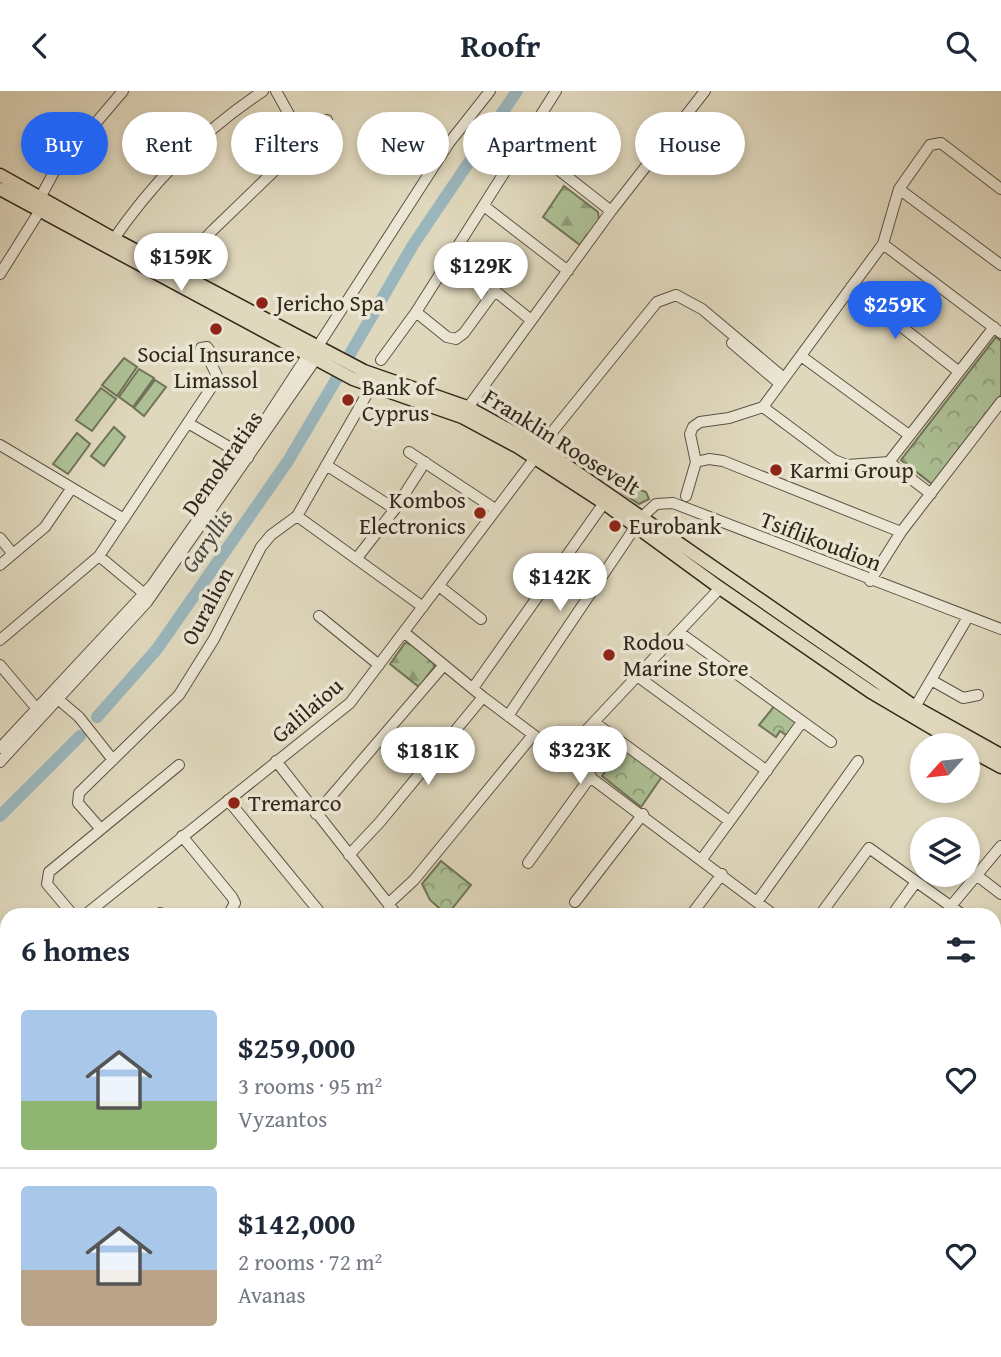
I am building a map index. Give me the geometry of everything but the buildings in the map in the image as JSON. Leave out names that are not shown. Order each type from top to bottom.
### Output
[{"type":"main road","name":"Franklin Roosevelt","points":[[0,175],[111,244],[315,353],[465,412],[538,453],[915,707],[1001,755]]},
{"type":"main road","name":"Franklin Roosevelt","points":[[0,189],[39,212],[175,271],[372,387],[465,412]]},
{"type":"main road","name":"Franklin Roosevelt","points":[[538,453],[604,503],[639,522],[720,589],[907,715],[939,733]]},
{"type":"main road","points":[[980,756],[1001,767]]},
{"type":"street","points":[[0,274],[39,212],[40,198],[71,149],[123,91]]},
{"type":"street","points":[[111,244],[133,211],[177,164],[227,117],[263,91]]},
{"type":"street","points":[[276,91],[287,112]]},
{"type":"street","name":"Demokratias","points":[[0,762],[59,699],[146,598],[246,457],[449,143],[490,91]]},
{"type":"street","points":[[542,112],[556,91]]},
{"type":"street","points":[[465,412],[611,211],[705,91]]},
{"type":"street","points":[[686,496],[696,462],[690,434],[693,427],[700,422],[729,418],[763,407],[883,244],[899,189],[936,142],[1001,189]]},
{"type":"street","points":[[175,271],[271,175]]},
{"type":"street","points":[[381,361],[416,312],[503,175]]},
{"type":"street","points":[[565,175],[611,211]]},
{"type":"street","points":[[899,189],[1001,265]]},
{"type":"street","points":[[484,206],[568,271]]},
{"type":"street","points":[[883,244],[998,330],[958,372],[889,462]]},
{"type":"street","points":[[452,256],[531,320]]},
{"type":"street","points":[[851,287],[958,372]]},
{"type":"street","points":[[416,312],[447,337],[456,339],[464,334],[494,292]]},
{"type":"street","name":"Galilaiou","points":[[94,908],[350,703],[405,633],[495,509],[657,302],[676,295],[702,309],[782,381]]},
{"type":"street","points":[[801,356],[909,435]]},
{"type":"street","points":[[0,640],[99,556],[217,379],[208,358]]},
{"type":"street","name":"Ouralion","points":[[99,827],[76,799],[179,695],[214,639],[261,547],[271,535],[297,516],[372,387]]},
{"type":"street","points":[[870,580],[901,532],[1001,402]]},
{"type":"street","points":[[763,407],[834,460],[847,465],[889,462],[931,494]]},
{"type":"street","points":[[188,423],[246,457]]},
{"type":"street","points":[[0,445],[124,519]]},
{"type":"street","points":[[409,451],[495,509]]},
{"type":"street","points":[[696,462],[709,459],[723,461],[901,532]]},
{"type":"street","points":[[357,558],[395,509],[425,462]]},
{"type":"street","points":[[326,465],[395,509]]},
{"type":"street","points":[[0,565],[45,527],[71,489]]},
{"type":"street","points":[[473,688],[604,503]]},
{"type":"street","name":"Tsiflikoudion","points":[[639,522],[656,504],[673,503],[1001,629]]},
{"type":"street","points":[[297,516],[423,607]]},
{"type":"street","points":[[508,716],[639,522]]},
{"type":"street","points":[[0,538],[13,554]]},
{"type":"street","points":[[99,556],[146,598]]},
{"type":"street","points":[[439,586],[481,619]]},
{"type":"street","points":[[563,755],[720,589]]},
{"type":"street","name":"Demokratias","points":[[2,744],[35,705],[146,598]]},
{"type":"street","points":[[319,616],[379,665]]},
{"type":"street","points":[[915,707],[968,617]]},
{"type":"street","points":[[679,632],[831,742]]},
{"type":"street","points":[[405,633],[483,697],[643,814],[764,908]]},
{"type":"street","points":[[316,814],[444,665]]},
{"type":"street","points":[[0,666],[35,705]]},
{"type":"street","points":[[638,676],[767,771]]},
{"type":"street","points":[[931,680],[963,698],[978,695]]},
{"type":"street","points":[[349,855],[380,822],[483,697]]},
{"type":"street","points":[[59,699],[79,717],[113,760]]},
{"type":"street","points":[[594,722],[728,820]]},
{"type":"street","points":[[702,859],[802,722]]},
{"type":"street","points":[[388,904],[414,880],[533,734]]},
{"type":"street","points":[[276,761],[391,908]]},
{"type":"street","points":[[757,902],[859,761]]},
{"type":"street","points":[[67,908],[47,884],[46,878],[99,827],[179,765]]},
{"type":"street","points":[[528,863],[591,776]]},
{"type":"street","points":[[228,800],[316,908]]},
{"type":"street","points":[[575,902],[643,814]]},
{"type":"street","points":[[182,836],[232,897],[234,903],[232,908]]},
{"type":"street","points":[[980,869],[1001,846]]},
{"type":"street","points":[[825,908],[869,848],[910,878]]},
{"type":"street","points":[[696,908],[722,874]]},
{"type":"street","points":[[980,878],[1001,894]]},
{"type":"street","points":[[897,908],[912,887]]},
{"type":"street","points":[[923,887],[954,908]]},
{"type":"street","points":[[951,906],[965,887]]},
{"type":"green space","points":[[564,186],[598,212],[599,220],[580,245],[543,217]]},
{"type":"green space","points":[[996,337],[1001,341],[1001,395],[932,484],[901,460]]},
{"type":"green space","points":[[124,358],[137,367],[117,396],[102,385]]},
{"type":"green space","points":[[139,369],[154,378],[133,407],[119,397]]},
{"type":"green space","points":[[155,380],[166,387],[144,416],[134,408]]},
{"type":"green space","points":[[101,388],[116,399],[92,431],[76,420]]},
{"type":"green space","points":[[114,427],[125,437],[104,466],[91,456]]},
{"type":"green space","points":[[77,433],[90,444],[68,474],[53,464]]},
{"type":"green space","points":[[623,484],[646,492],[649,499],[639,504],[621,492],[620,486]]},
{"type":"green space","points":[[412,642],[433,659],[434,667],[419,687],[390,664],[405,643]]},
{"type":"green space","points":[[776,704],[792,716],[796,724],[789,737],[780,731],[776,737],[759,725]]},
{"type":"green space","points":[[623,746],[663,775],[641,807],[602,776]]},
{"type":"green space","points":[[441,861],[471,885],[453,908],[439,908],[430,900],[422,884]]},
{"type":"waterway","name":"Garyllis","points":[[350,354],[413,245],[517,91]]},
{"type":"waterway","name":"Garyllis","points":[[97,717],[157,649],[288,461],[337,378]]},
{"type":"waterway","name":"Garyllis","points":[[0,816],[80,736]]},
{"type":"place","name":"Jericho Spa","points":[[262,303]]},
{"type":"place","name":"Social Insurance Limassol","points":[[216,329]]},
{"type":"place","name":"Bank of Cyprus","points":[[348,400]]},
{"type":"place","name":"Karmi Group","points":[[776,470]]},
{"type":"place","name":"Kombos Electronics","points":[[480,513]]},
{"type":"place","name":"Eurobank","points":[[615,526]]},
{"type":"place","name":"Rodou Marine Store","points":[[609,655]]},
{"type":"place","name":"Tremarco","points":[[234,803]]}]
